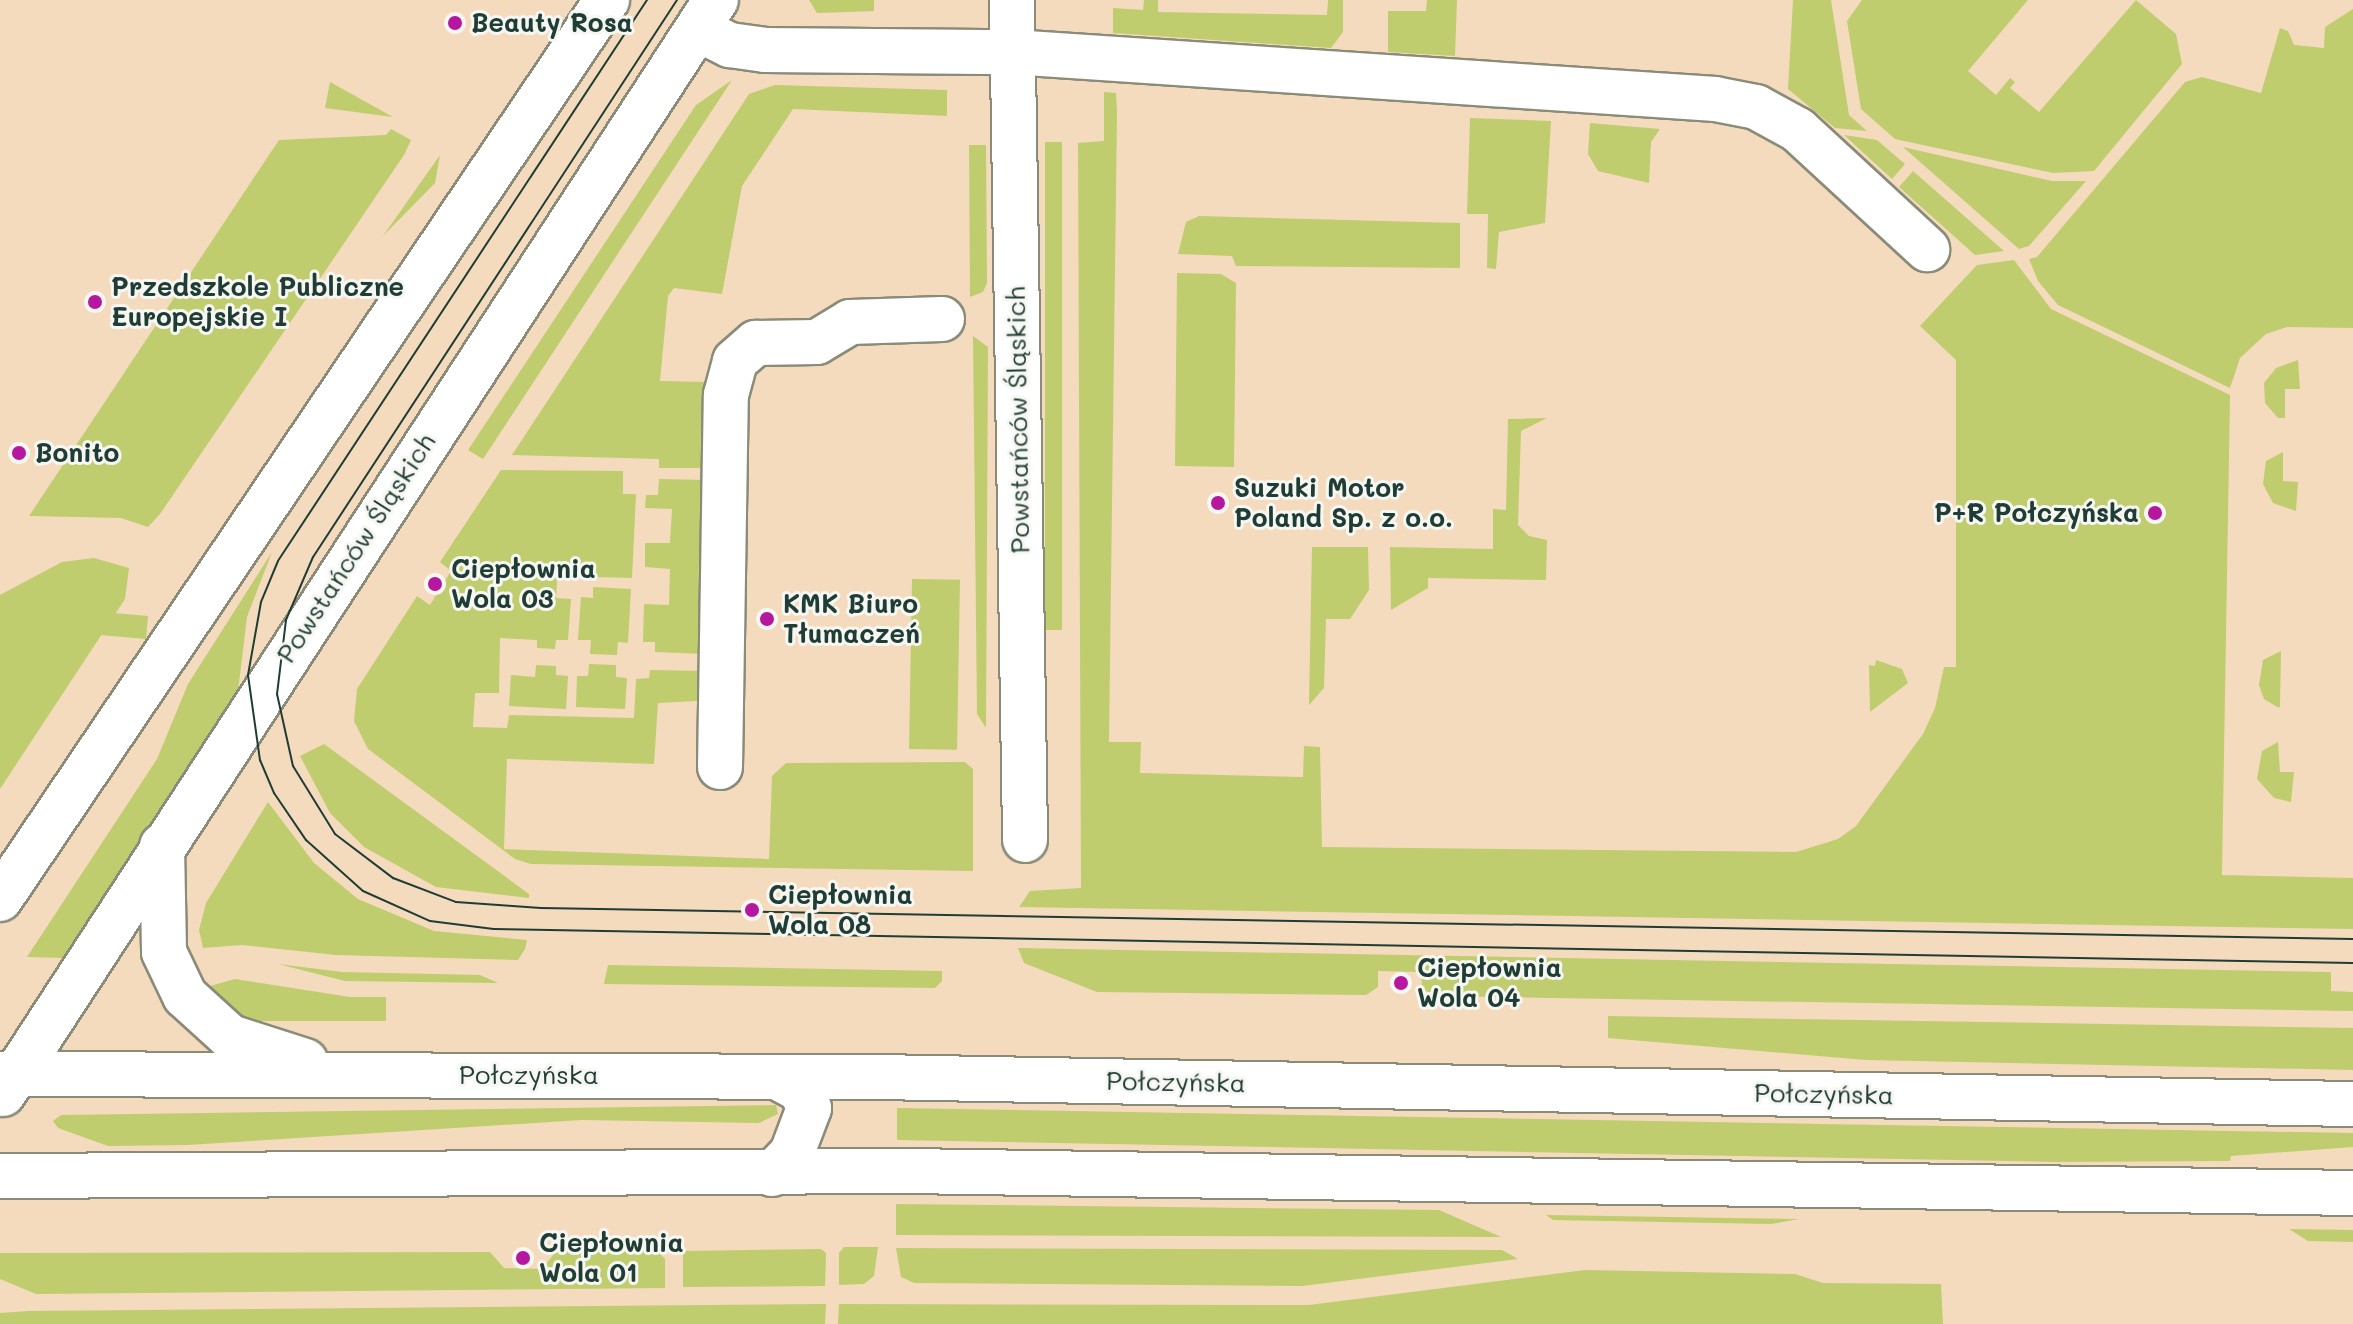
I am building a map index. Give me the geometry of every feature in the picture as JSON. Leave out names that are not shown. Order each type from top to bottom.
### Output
[{"type":"main road","points":[[0,899],[607,0]]},
{"type":"main road","name":"Powstańców Śląskich","points":[[1012,0],[1025,840]]},
{"type":"main road","points":[[707,14],[730,45],[765,50],[1012,52],[1743,104],[1798,130],[1927,249]]},
{"type":"main road","name":"Powstańców Śląskich","points":[[5,1083],[707,14]]},
{"type":"main road","points":[[720,767],[726,395],[735,361],[756,343],[817,342],[850,322],[942,319]]},
{"type":"main road","points":[[162,846],[164,952],[185,996],[230,1037],[342,1073]]},
{"type":"main road","name":"Połczyńska","points":[[5,1083],[342,1073],[777,1077],[2353,1104]]},
{"type":"main road","points":[[772,1174],[792,1153],[809,1108],[801,1090],[777,1077]]},
{"type":"main road","points":[[0,1176],[1321,1176],[2353,1193]]},
{"type":"green space","points":[[809,0],[874,0],[874,11],[817,13]]},
{"type":"green space","points":[[1144,0],[1158,0],[1158,12],[1327,15],[1328,0],[1343,0],[1343,32],[1331,48],[1113,33],[1113,8],[1143,10]]},
{"type":"green space","points":[[1427,0],[1457,0],[1455,56],[1388,52],[1388,11],[1426,11]]},
{"type":"green space","points":[[1793,0],[1831,0],[1849,115],[1867,131],[1835,128],[1788,89]]},
{"type":"green space","points":[[1862,0],[2028,0],[1968,71],[1996,95],[2010,78],[2015,82],[2010,88],[2039,112],[2136,0],[2176,34],[2182,64],[2094,171],[2053,173],[1895,139],[1861,109],[1847,21]]},
{"type":"green space","points":[[2353,9],[2353,328],[2287,327],[2266,334],[2240,358],[2230,388],[2058,305],[2038,281],[2029,259],[2037,257],[2185,82],[2202,77],[2261,93],[2280,28],[2288,31],[2294,45],[2324,48],[2325,27]]},
{"type":"green space","points":[[732,80],[483,459],[468,450],[696,105]]},
{"type":"green space","points":[[330,82],[393,117],[325,108]]},
{"type":"green space","points":[[775,85],[947,90],[947,116],[793,109],[742,186],[722,294],[674,288],[668,296],[660,381],[709,382],[707,468],[659,468],[659,459],[512,455],[749,94]]},
{"type":"green space","points":[[1104,92],[1116,93],[1117,112],[1109,742],[1141,742],[1140,773],[1303,777],[1304,746],[1320,747],[1322,847],[1796,852],[1838,839],[1856,826],[1923,734],[1935,708],[1944,667],[1956,667],[1956,360],[1920,326],[1977,265],[2014,260],[2051,309],[2230,395],[2222,875],[2353,878],[2353,929],[1019,907],[1030,891],[1081,888],[1078,143],[1104,141]]},
{"type":"green space","points":[[1470,118],[1551,121],[1545,223],[1499,232],[1496,269],[1487,268],[1488,214],[1467,214]]},
{"type":"green space","points":[[1590,123],[1660,129],[1651,142],[1649,183],[1598,171],[1588,154]]},
{"type":"green space","points":[[391,129],[411,140],[404,155],[160,514],[148,527],[121,518],[29,516],[279,140],[386,135]]},
{"type":"green space","points":[[1844,135],[1877,140],[1905,164],[1892,179]]},
{"type":"green space","points":[[1045,142],[1062,142],[1062,630],[1045,630]]},
{"type":"green space","points":[[969,145],[986,145],[987,283],[983,292],[970,297]]},
{"type":"green space","points":[[1903,147],[2052,181],[2086,181],[2029,246],[2019,249]]},
{"type":"green space","points":[[440,155],[435,183],[383,236]]},
{"type":"green space","points":[[1913,171],[2004,251],[1975,255],[1899,187]]},
{"type":"green space","points":[[1199,216],[1460,223],[1460,268],[1236,266],[1232,256],[1178,254],[1186,222]]},
{"type":"green space","points":[[1177,273],[1221,274],[1236,283],[1234,467],[1175,466]]},
{"type":"green space","points":[[973,336],[988,347],[986,728],[977,714]]},
{"type":"green space","points":[[2298,360],[2300,389],[2285,389],[2285,418],[2278,418],[2265,403],[2264,383],[2276,368]]},
{"type":"green space","points":[[1547,418],[1521,431],[1518,525],[1529,536],[1547,540],[1546,580],[1428,578],[1428,588],[1391,610],[1390,547],[1493,549],[1493,509],[1506,510],[1508,419]]},
{"type":"green space","points":[[2283,452],[2283,481],[2298,482],[2296,511],[2273,503],[2263,484],[2266,461]]},
{"type":"green space","points":[[501,470],[623,471],[623,494],[636,494],[632,578],[595,577],[595,565],[558,564],[556,598],[571,599],[568,640],[556,640],[555,649],[537,648],[537,640],[500,638],[499,693],[475,693],[473,727],[507,728],[509,715],[634,718],[636,679],[649,678],[650,670],[705,671],[697,701],[658,703],[654,764],[507,759],[504,849],[769,859],[772,776],[786,763],[965,762],[973,769],[973,871],[531,864],[515,859],[368,749],[354,721],[357,689],[417,596],[430,605],[451,571],[440,562]]},
{"type":"green space","points":[[659,479],[708,480],[706,654],[655,652],[655,642],[643,642],[644,604],[669,605],[670,569],[645,567],[645,543],[670,543],[672,509],[645,508],[646,495],[658,495]]},
{"type":"green space","points":[[1312,547],[1368,547],[1369,590],[1350,619],[1326,619],[1324,688],[1309,705]]},
{"type":"green space","points":[[272,552],[247,617],[238,691],[64,958],[27,957],[157,759],[188,684]]},
{"type":"green space","points":[[94,558],[129,568],[125,599],[0,789],[0,595],[62,562]]},
{"type":"green space","points":[[912,579],[960,580],[957,750],[909,749]]},
{"type":"green space","points":[[593,587],[631,589],[628,643],[618,642],[617,655],[590,654],[591,640],[578,640],[581,597],[593,598]]},
{"type":"green space","points":[[0,603],[148,616],[146,639],[0,626]]},
{"type":"green space","points":[[2281,651],[2279,708],[2264,699],[2259,685],[2263,660]]},
{"type":"green space","points":[[1876,660],[1902,669],[1908,683],[1870,712],[1869,665],[1875,666]]},
{"type":"green space","points":[[589,664],[616,665],[616,677],[627,678],[625,709],[576,707],[577,676],[588,676]]},
{"type":"green space","points":[[536,665],[556,666],[556,675],[568,676],[566,709],[509,706],[511,675],[535,677]]},
{"type":"green space","points":[[2278,742],[2280,772],[2294,772],[2291,802],[2274,798],[2257,779],[2262,751]]},
{"type":"green space","points":[[324,744],[529,894],[529,898],[436,887],[364,847],[330,813],[300,756]]},
{"type":"green space","points":[[268,802],[314,863],[358,899],[434,931],[527,940],[525,949],[518,960],[336,955],[242,945],[203,948],[199,930],[206,903]]},
{"type":"green space","points":[[1018,948],[2331,972],[2331,991],[2353,992],[2353,1011],[1434,996],[1422,988],[1421,972],[1378,971],[1378,987],[1366,995],[1097,992],[1024,963]]},
{"type":"green space","points":[[278,964],[342,972],[480,975],[498,983],[345,981]]},
{"type":"green space","points":[[608,965],[942,971],[942,981],[935,988],[604,984]]},
{"type":"green space","points":[[235,979],[350,997],[386,997],[386,1021],[242,1021],[199,989]]},
{"type":"green space","points":[[1608,1016],[2353,1028],[2353,1070],[1866,1060],[1608,1038]]},
{"type":"green space","points":[[776,1105],[778,1114],[759,1123],[582,1120],[188,1145],[108,1146],[58,1128],[53,1121],[61,1115]]},
{"type":"green space","points":[[897,1108],[2353,1133],[2353,1147],[2231,1156],[2230,1161],[2055,1162],[897,1140]]},
{"type":"green space","points":[[896,1204],[1439,1210],[1501,1237],[896,1235]]},
{"type":"green space","points":[[1546,1215],[1799,1219],[1771,1224],[1553,1220]]},
{"type":"green space","points":[[2289,1229],[2353,1230],[2353,1242],[2308,1241]]},
{"type":"green space","points":[[844,1247],[878,1247],[874,1276],[864,1284],[839,1285],[839,1253]]},
{"type":"green space","points":[[896,1248],[1502,1250],[1518,1259],[1302,1286],[914,1283],[901,1277]]},
{"type":"green space","points":[[821,1249],[826,1253],[825,1286],[683,1287],[683,1251]]},
{"type":"green space","points":[[557,1250],[657,1250],[665,1259],[665,1288],[36,1294],[0,1279],[0,1253],[490,1252],[504,1268],[542,1269]]},
{"type":"green space","points":[[1585,1270],[1795,1274],[1823,1283],[1941,1284],[1943,1324],[838,1324],[839,1304],[1309,1305]]},
{"type":"green space","points":[[826,1304],[825,1324],[0,1324],[0,1313],[28,1311]]},
{"type":"tram line","points":[[647,0],[278,561],[261,602],[248,675],[260,760],[274,793],[306,840],[363,891],[430,921],[494,929],[2353,963]]},
{"type":"tram line","points":[[677,0],[313,557],[286,620],[277,694],[293,766],[335,834],[393,878],[456,902],[541,908],[2353,939]]},
{"type":"place","name":"Beauty Rosa","points":[[455,23]]},
{"type":"place","name":"Przedszkole Publiczne Europejskie I","points":[[95,302]]},
{"type":"place","name":"Bonito","points":[[19,453]]},
{"type":"place","name":"Suzuki Motor Poland Sp. z o.o.","points":[[1218,503]]},
{"type":"place","name":"P+R Połczyńska","points":[[2155,513]]},
{"type":"place","name":"Ciepłownia Wola 03","points":[[435,584]]},
{"type":"place","name":"KMK Biuro Tłumaczeń","points":[[767,619]]},
{"type":"place","name":"Ciepłownia Wola 08","points":[[752,910]]},
{"type":"place","name":"Ciepłownia Wola 04","points":[[1401,983]]},
{"type":"place","name":"Ciepłownia Wola 01","points":[[523,1258]]}]
